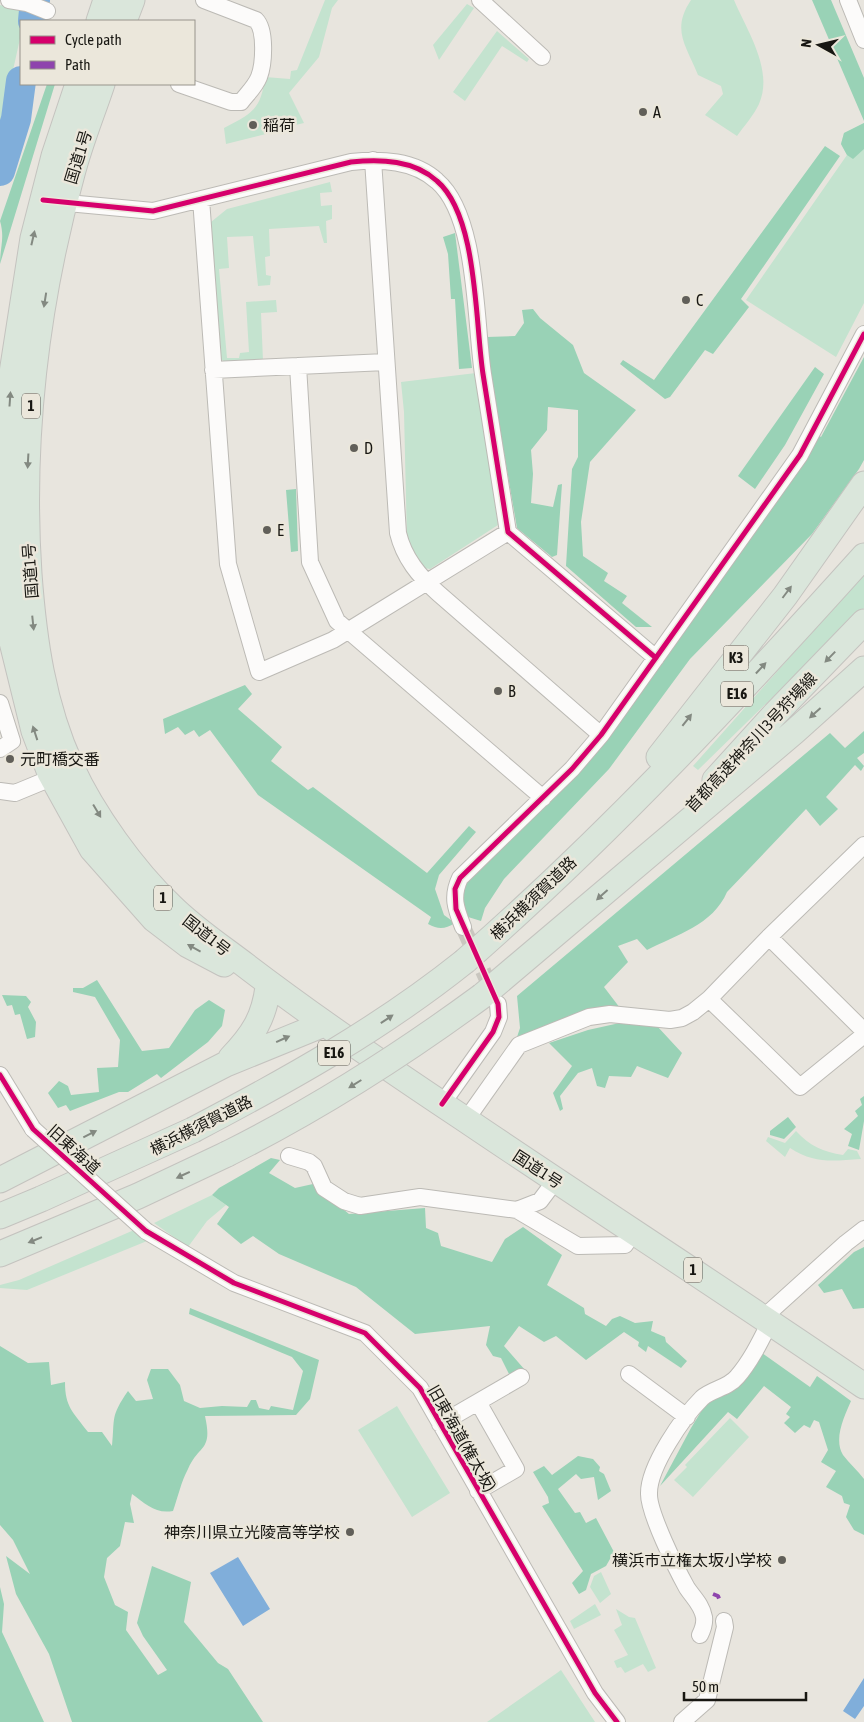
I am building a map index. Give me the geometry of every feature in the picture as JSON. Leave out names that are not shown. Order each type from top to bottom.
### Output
[{"type":"highway","points":[[99,20],[106,0]]},
{"type":"highway","points":[[124,20],[132,0]]},
{"type":"highway","name":"国道1号","points":[[62,774],[34,731],[12,642],[4,574],[5,482],[12,373],[25,282],[54,201],[78,85]]},
{"type":"highway","name":"国道1号","points":[[102,85],[73,168],[54,201],[52,259],[36,357],[28,465],[27,545],[36,651],[62,774],[92,849],[154,919],[188,945],[277,992],[442,1104],[471,1111],[555,1181],[864,1386]]},
{"type":"highway","name":"K3","points":[[604,828],[785,596],[864,484]]},
{"type":"highway","name":"横浜横須賀道路","points":[[0,1216],[58,1192],[193,1130],[294,1077],[360,1038],[465,961],[551,883],[693,741],[864,556]]},
{"type":"highway","name":"首都高速神奈川3号狩場線","points":[[638,862],[775,714],[864,622]]},
{"type":"highway","name":"E16","points":[[0,1254],[138,1196],[228,1154],[336,1096],[490,1000],[552,938],[638,862],[794,732],[864,669]]},
{"type":"highway","points":[[226,1064],[243,1045],[277,992]]},
{"type":"highway","points":[[0,1180],[226,1064],[324,1024]]},
{"type":"street","points":[[9,0],[27,3],[45,11]]},
{"type":"street","points":[[183,85],[231,102],[240,102],[254,87],[260,75],[263,40],[260,24],[256,20],[204,0]]},
{"type":"street","points":[[480,0],[542,57]]},
{"type":"street","points":[[848,0],[864,40]]},
{"type":"street","points":[[54,201],[152,211],[351,162],[373,160],[420,168],[439,182],[455,207],[464,230],[471,257],[483,372],[508,532],[656,658]]},
{"type":"street","points":[[373,160],[398,533],[401,548],[426,582],[601,735]]},
{"type":"street","points":[[201,199],[228,564],[232,586],[259,672],[333,640],[508,532]]},
{"type":"street","points":[[464,927],[454,899],[455,889],[460,878],[572,769],[601,735],[800,456],[864,334]]},
{"type":"street","points":[[214,370],[386,362]]},
{"type":"street","points":[[298,366],[310,562],[337,621],[543,798]]},
{"type":"street","points":[[0,703],[12,741],[0,750]]},
{"type":"street","points":[[0,791],[15,793],[62,774]]},
{"type":"street","points":[[471,1111],[519,1046],[589,1017],[610,1014],[670,1020],[682,1018],[693,1012],[769,936],[862,851]]},
{"type":"street","points":[[708,999],[800,1087],[864,1033],[769,936]]},
{"type":"street","points":[[442,1104],[497,1024],[500,1010],[490,1000]]},
{"type":"street","name":"旧東海道","points":[[0,1075],[33,1129],[146,1231]]},
{"type":"street","points":[[289,1156],[309,1162],[314,1166],[324,1188],[344,1201],[360,1206],[420,1197],[517,1210],[578,1246],[625,1245],[634,1232]]},
{"type":"street","points":[[517,1210],[540,1201],[555,1181]]},
{"type":"street","points":[[700,1635],[704,1628],[704,1616],[693,1589],[651,1511],[648,1493],[658,1464],[687,1417],[703,1397],[730,1384],[738,1376],[767,1320],[846,1243],[864,1230]]},
{"type":"street","name":"旧東海道(権太坂)","points":[[146,1231],[234,1283],[365,1332],[420,1388],[595,1693],[617,1722]]},
{"type":"street","points":[[629,1374],[687,1417]]},
{"type":"street","points":[[440,1424],[521,1377]]},
{"type":"street","points":[[478,1402],[516,1469],[478,1491]]},
{"type":"street","points":[[682,1722],[707,1700],[725,1627],[724,1621]]},
{"type":"green space","points":[[325,0],[338,0],[332,8],[319,57],[289,93],[304,123],[291,126],[288,121],[276,124],[274,132],[226,144],[224,128],[254,109],[261,97],[265,77],[290,79],[291,71],[297,70]]},
{"type":"green space","points":[[691,0],[734,0],[757,51],[761,64],[763,91],[757,108],[737,136],[705,115],[723,94],[721,86],[698,75],[682,38],[682,20]]},
{"type":"green space","points":[[812,0],[831,0],[864,78],[864,121]]},
{"type":"green space","points":[[467,4],[474,8],[439,60],[433,45]]},
{"type":"green space","points":[[0,5],[26,12],[24,20],[20,20],[20,39],[0,129]]},
{"type":"green space","points":[[497,31],[529,59],[527,62],[502,46],[465,101],[453,92]]},
{"type":"green space","points":[[47,85],[55,85],[0,264],[2,238],[0,221]]},
{"type":"green space","points":[[864,123],[864,303],[836,357],[746,300],[847,155],[841,144],[844,133]]},
{"type":"green space","points":[[864,123],[864,149],[853,159],[847,155],[841,144],[844,133]]},
{"type":"green space","points":[[825,146],[840,156],[741,299],[749,307],[713,354],[705,350],[670,397],[665,399],[620,364],[623,360],[654,380]]},
{"type":"green space","points":[[330,182],[332,192],[320,193],[321,206],[332,205],[332,219],[326,221],[327,243],[324,243],[319,226],[269,229],[270,256],[265,257],[266,275],[271,276],[270,285],[258,286],[253,236],[227,237],[229,268],[219,269],[227,358],[239,358],[240,353],[249,352],[246,302],[276,300],[277,312],[261,313],[263,361],[226,363],[217,356],[211,222],[227,209]]},
{"type":"green space","points":[[455,233],[472,368],[459,369],[455,299],[451,299],[448,254],[443,237]]},
{"type":"green space","points":[[533,309],[540,318],[573,345],[584,373],[636,410],[590,462],[581,522],[583,556],[608,573],[604,581],[627,596],[622,603],[652,627],[636,627],[566,566],[572,469],[578,457],[578,410],[548,407],[547,430],[531,450],[533,474],[531,503],[553,507],[558,485],[562,484],[557,555],[552,557],[517,528],[489,366],[487,337],[515,336],[524,323],[522,310]]},
{"type":"green space","points":[[864,357],[864,460],[859,469],[812,534],[690,659],[609,769],[504,879],[485,908],[481,921],[468,917],[460,901],[466,882],[531,820],[606,739],[818,435],[821,437]]},
{"type":"green space","points":[[815,367],[824,374],[785,445],[755,489],[738,476]]},
{"type":"green space","points":[[476,373],[498,525],[430,569],[424,568],[407,541],[404,412],[401,382]]},
{"type":"green space","points":[[296,489],[298,551],[291,552],[286,490]]},
{"type":"green space","points":[[864,574],[864,608],[698,770],[693,766]]},
{"type":"green space","points":[[245,685],[252,694],[238,709],[282,747],[271,761],[308,790],[313,787],[427,873],[469,826],[476,832],[439,875],[435,889],[444,915],[455,923],[442,928],[428,924],[431,917],[258,795],[210,730],[199,737],[194,730],[185,735],[178,727],[165,734],[163,719]]},
{"type":"green space","points":[[864,731],[864,753],[857,758],[864,766],[861,771],[855,765],[826,797],[838,809],[820,826],[806,809],[727,892],[713,913],[693,928],[647,950],[637,939],[618,946],[628,962],[604,987],[620,1008],[516,1040],[520,1028],[517,996],[830,733],[845,748]]},
{"type":"green space","points":[[97,980],[142,1051],[169,1048],[195,1010],[209,1000],[225,1010],[222,1026],[208,1042],[161,1078],[157,1074],[128,1092],[119,1092],[70,1111],[66,1105],[58,1108],[48,1093],[59,1081],[68,1086],[71,1095],[99,1092],[97,1068],[118,1067],[120,1040],[95,997],[73,992],[73,988],[83,988]]},
{"type":"green space","points":[[2,995],[26,996],[31,1002],[28,1007],[36,1022],[35,1037],[27,1039],[20,1014],[15,1015],[12,1005],[7,1006]]},
{"type":"green space","points":[[624,1022],[657,1026],[682,1053],[668,1078],[637,1066],[631,1077],[609,1076],[605,1088],[597,1086],[592,1068],[578,1073],[560,1096],[563,1109],[560,1111],[553,1093],[572,1066],[549,1043],[588,1030]]},
{"type":"green space","points":[[864,1096],[864,1121],[859,1150],[848,1146],[852,1134],[844,1129],[858,1116],[855,1111],[862,1105],[860,1099]]},
{"type":"green space","points":[[788,1117],[796,1127],[784,1139],[770,1135],[770,1131]]},
{"type":"green space","points":[[796,1131],[806,1141],[823,1150],[843,1155],[848,1149],[857,1151],[861,1159],[832,1161],[816,1159],[790,1148],[785,1157],[766,1141],[768,1137],[785,1143]]},
{"type":"green space","points":[[271,1158],[280,1160],[269,1173],[295,1188],[313,1184],[349,1214],[425,1208],[426,1228],[438,1233],[441,1246],[492,1262],[505,1239],[523,1227],[562,1255],[547,1285],[584,1308],[585,1314],[606,1326],[612,1319],[620,1316],[635,1323],[653,1321],[651,1331],[665,1337],[666,1342],[687,1361],[681,1368],[648,1346],[646,1352],[638,1346],[639,1342],[624,1332],[586,1360],[556,1336],[544,1342],[519,1326],[504,1346],[525,1370],[510,1376],[501,1358],[493,1356],[486,1345],[490,1326],[415,1334],[356,1287],[279,1254],[253,1236],[241,1244],[217,1224],[229,1207],[212,1195],[219,1188]]},
{"type":"green space","points":[[212,1195],[226,1205],[207,1221],[188,1247],[154,1223]]},
{"type":"green space","points":[[134,1230],[147,1241],[27,1290],[0,1288],[0,1285],[19,1280]]},
{"type":"green space","points":[[864,1247],[864,1308],[853,1309],[842,1289],[824,1293],[818,1285],[854,1252]]},
{"type":"green space","points":[[190,1308],[319,1360],[310,1399],[296,1415],[205,1416],[207,1428],[206,1442],[192,1461],[181,1484],[173,1511],[156,1510],[132,1494],[130,1504],[134,1523],[125,1522],[120,1546],[107,1558],[104,1577],[115,1605],[128,1612],[126,1630],[158,1675],[167,1670],[143,1636],[137,1623],[152,1566],[191,1582],[184,1622],[218,1663],[228,1669],[263,1722],[72,1722],[49,1654],[16,1594],[6,1556],[30,1574],[13,1540],[0,1525],[0,1346],[28,1363],[49,1362],[51,1385],[65,1382],[66,1398],[74,1414],[88,1432],[102,1432],[112,1446],[116,1412],[128,1391],[136,1401],[153,1399],[147,1380],[151,1369],[168,1369],[180,1385],[184,1401],[200,1408],[222,1406],[247,1407],[251,1400],[256,1400],[259,1408],[269,1410],[271,1406],[293,1410],[303,1371],[292,1357],[189,1314]]},
{"type":"green space","points":[[759,1351],[810,1387],[817,1376],[851,1401],[841,1427],[839,1442],[843,1455],[864,1479],[864,1535],[854,1530],[846,1517],[850,1505],[844,1503],[842,1496],[826,1487],[836,1471],[821,1462],[828,1450],[819,1422],[814,1420],[810,1428],[804,1425],[795,1433],[784,1423],[790,1417],[786,1414],[791,1407],[764,1386],[737,1419],[728,1412],[660,1486],[710,1397]]},
{"type":"green space","points":[[397,1406],[450,1493],[412,1517],[358,1430]]},
{"type":"green space","points":[[730,1418],[749,1437],[693,1497],[674,1480],[687,1467],[685,1465]]},
{"type":"green space","points":[[578,1456],[593,1459],[600,1467],[599,1471],[604,1474],[611,1491],[598,1500],[594,1477],[581,1479],[576,1474],[558,1489],[575,1513],[580,1512],[586,1523],[596,1518],[614,1552],[606,1566],[591,1574],[586,1590],[579,1594],[572,1583],[583,1571],[542,1506],[549,1503],[548,1497],[533,1472],[544,1466],[552,1475]]},
{"type":"green space","points":[[601,1572],[611,1594],[600,1603],[590,1587],[594,1576]]},
{"type":"green space","points":[[0,1587],[4,1604],[2,1632],[44,1722],[0,1722]]},
{"type":"green space","points":[[595,1604],[601,1615],[574,1629],[570,1621]]},
{"type":"green space","points":[[616,1609],[629,1617],[635,1618],[656,1668],[648,1672],[643,1664],[625,1673],[621,1667],[617,1668],[614,1661],[628,1655],[614,1630],[622,1625]]},
{"type":"green space","points":[[561,1670],[595,1722],[487,1722],[557,1673]]},
{"type":"water","points":[[238,1557],[270,1609],[243,1626],[210,1573]]},
{"type":"water","points":[[864,1678],[864,1706],[855,1719],[843,1711]]},
{"type":"waterway","points":[[33,20],[35,0]]},
{"type":"waterway","points":[[0,171],[16,119],[20,85]]},
{"type":"tunnel","points":[[463,927],[494,995]]},
{"type":"marked path","points":[[713,1594],[718,1596],[720,1601]]},
{"type":"cycle path","points":[[43,200],[153,211],[351,162],[397,162],[428,174],[437,181],[450,197],[460,219],[467,244],[476,300],[483,374],[508,532],[656,658]]},
{"type":"cycle path","points":[[442,1104],[493,1032],[499,1017],[498,1004],[456,909],[455,889],[460,878],[572,769],[601,735],[800,455],[864,334]]},
{"type":"cycle path","points":[[0,1075],[33,1129],[146,1231],[234,1283],[365,1333],[420,1388],[595,1693],[617,1722]]},
{"type":"place","name":"A","points":[[643,112]]},
{"type":"place","name":"稲荷","points":[[253,125]]},
{"type":"place","name":"C","points":[[686,300]]},
{"type":"place","name":"D","points":[[354,448]]},
{"type":"place","name":"E","points":[[267,530]]},
{"type":"place","name":"B","points":[[498,691]]},
{"type":"place","name":"元町橋交番","points":[[10,759]]},
{"type":"place","name":"神奈川県立光陵高等学校","points":[[350,1532]]},
{"type":"place","name":"横浜市立権太坂小学校","points":[[782,1560]]}]
